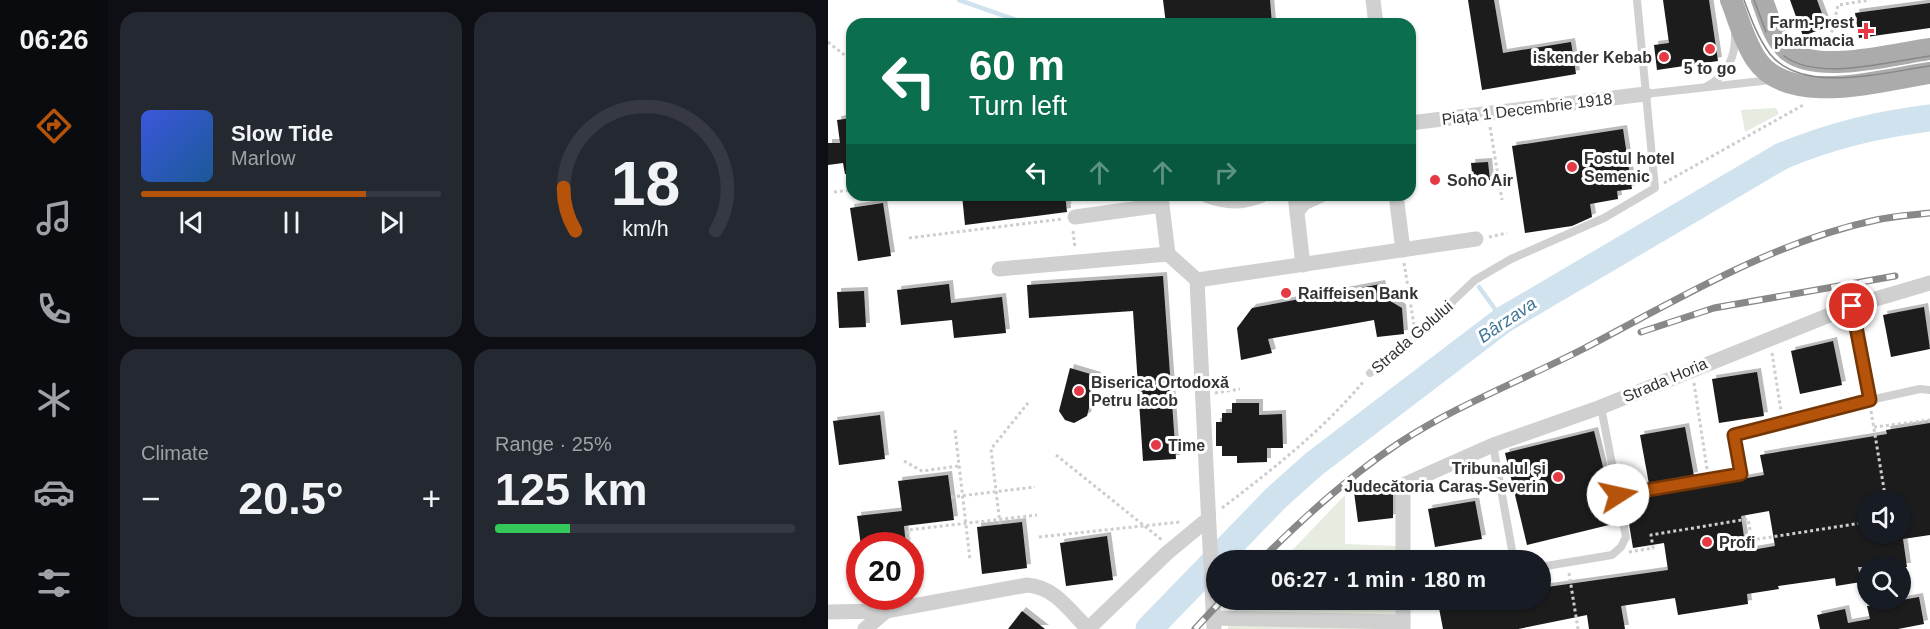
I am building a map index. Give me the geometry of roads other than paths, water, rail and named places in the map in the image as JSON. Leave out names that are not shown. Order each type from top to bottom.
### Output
[{"type":"main road","points":[[1762,0],[1779,41],[1789,52],[1814,62],[1930,49]]},
{"type":"main road","points":[[1733,5],[1743,35],[1757,61],[1778,79],[1798,87],[1824,88],[1930,73]]},
{"type":"street","points":[[1373,0],[1375,18]]},
{"type":"street","name":"Piața 1 Decembrie 1918","points":[[1416,122],[1645,94]]},
{"type":"street","points":[[1075,217],[1156,201]]},
{"type":"street","points":[[1161,201],[1168,254],[1197,280],[1214,623],[1403,626],[1403,610]]},
{"type":"street","points":[[1223,201],[1248,201]]},
{"type":"street","points":[[1296,201],[1303,265]]},
{"type":"street","points":[[1297,212],[1308,201]]},
{"type":"street","points":[[1397,201],[1402,250]]},
{"type":"street","points":[[1197,280],[1476,239]]},
{"type":"street","points":[[999,269],[1168,254]]},
{"type":"street","name":"Strada Horia","points":[[1403,550],[1403,485],[1493,444],[1601,407],[1692,368],[1852,306],[1930,283]]},
{"type":"street","points":[[924,603],[1027,585],[1043,586],[1054,594],[1088,629],[1173,548],[1208,524]]},
{"type":"street","points":[[828,612],[886,610]]},
{"type":"street","points":[[865,629],[886,610]]},
{"type":"lane","points":[[1637,0],[1645,94],[1700,90],[1778,79]]},
{"type":"lane","points":[[1700,90],[1722,76],[1728,65],[1735,46],[1733,5]]},
{"type":"lane","name":"Strada Golului","points":[[1370,373],[1416,336],[1475,280],[1511,259],[1604,218],[1655,188],[1645,94]]},
{"type":"lane","points":[[1852,306],[1870,400]]},
{"type":"lane","points":[[1618,495],[1741,474],[1734,435],[1870,400],[1920,389],[1930,390]]},
{"type":"lane","points":[[1551,565],[1612,555],[1621,547],[1626,537],[1601,407]]},
{"type":"lane","points":[[1493,444],[1512,550]]},
{"type":"waterway","points":[[959,0],[1011,18]]},
{"type":"waterway","name":"Bârzava","points":[[1149,629],[1276,498],[1314,464],[1503,320],[1782,156],[1855,132],[1930,118]]},
{"type":"waterway","points":[[1479,287],[1503,320]]},
{"type":"tram line","points":[[1744,0],[1758,35],[1770,54],[1785,67],[1803,74],[1846,78],[1930,66]]},
{"type":"tram line","points":[[1754,0],[1766,32]]},
{"type":"tram line","points":[[1784,56],[1798,64],[1835,69],[1930,56]]},
{"type":"railway","points":[[1271,550],[1344,484],[1399,443],[1490,393],[1562,360],[1763,257],[1838,230],[1882,219],[1930,213]]},
{"type":"railway","points":[[1641,332],[1714,308],[1895,276]]},
{"type":"railway","points":[[1195,629],[1213,610]]},
{"type":"place","name":"Farm-Prest pharmacia","points":[[1866,31]]},
{"type":"place","name":"5 to go","points":[[1710,49]]},
{"type":"place","name":"iskender Kebab","points":[[1664,57]]},
{"type":"place","name":"Fostul hotel Semenic","points":[[1572,167]]},
{"type":"place","name":"Soho Air","points":[[1435,180]]},
{"type":"place","name":"Raiffeisen Bank","points":[[1286,293]]},
{"type":"place","name":"Biserica Ortodoxă Petru Iacob","points":[[1079,391]]},
{"type":"place","name":"Time","points":[[1156,445]]},
{"type":"place","name":"Tribunalul și Judecătoria Caraș-Severin","points":[[1558,477]]},
{"type":"place","name":"Profi","points":[[1707,542]]}]
